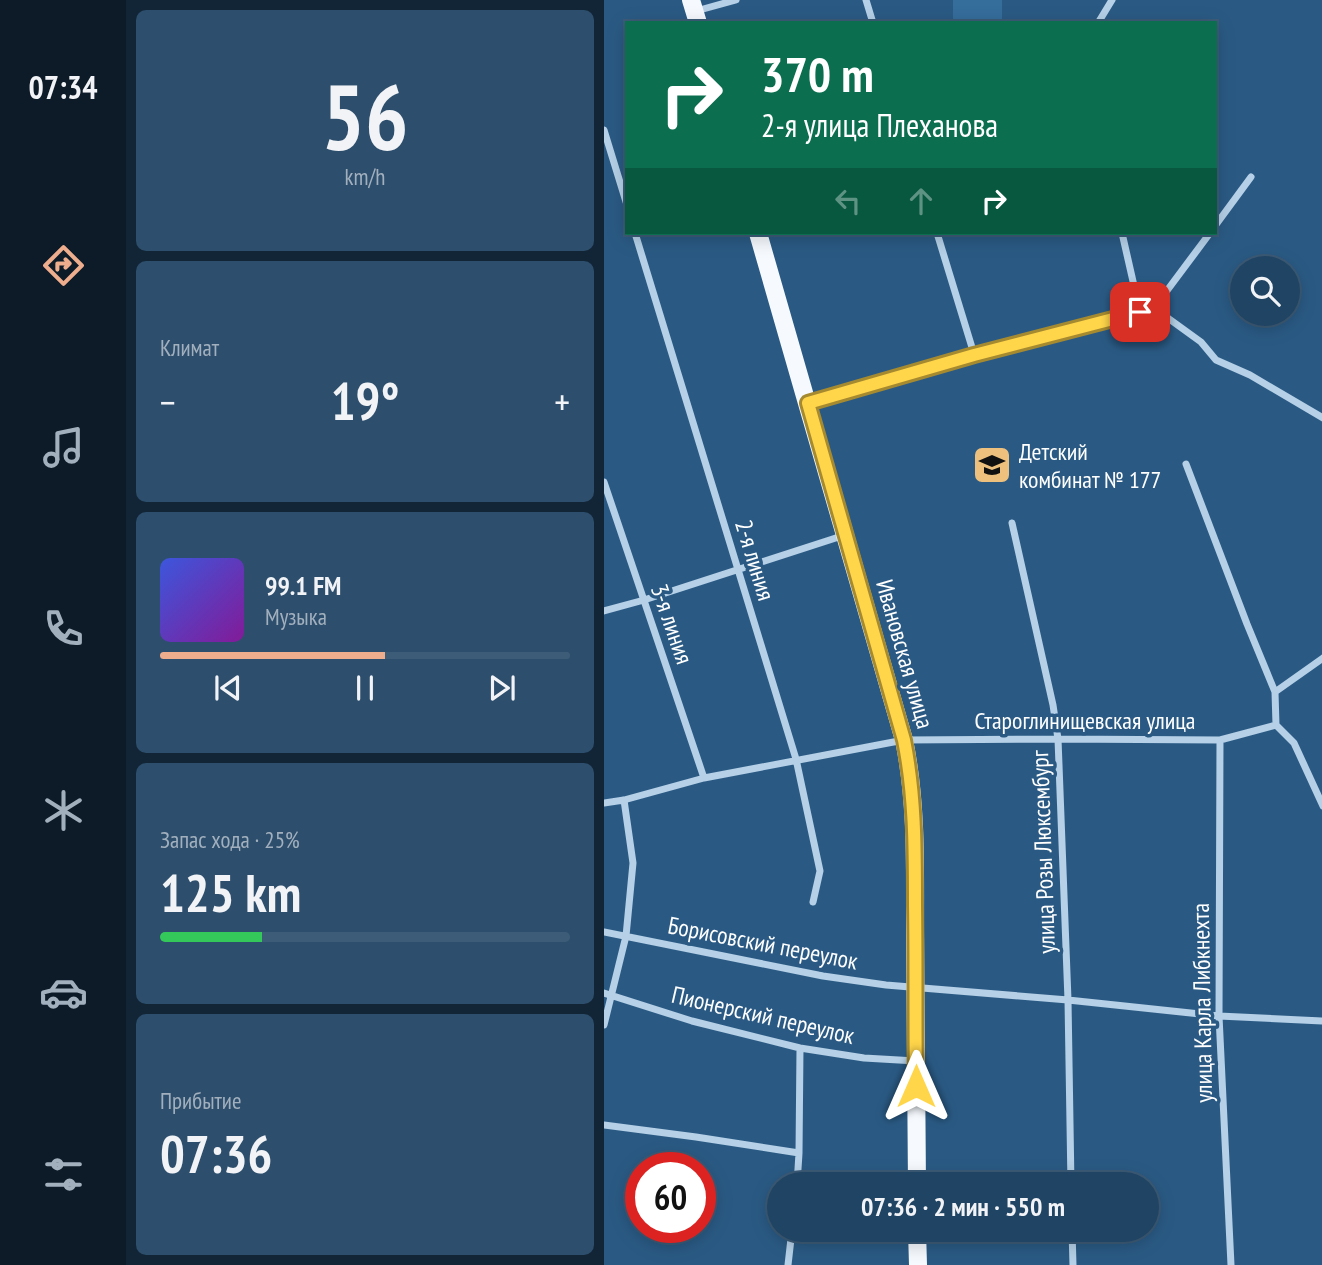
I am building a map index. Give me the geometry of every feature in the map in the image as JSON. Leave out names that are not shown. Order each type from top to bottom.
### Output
[{"type":"main road","name":"Ивановская улица","points":[[759,235],[846,534],[904,740],[910,772],[913,801],[917,1172]]},
{"type":"main road","points":[[917,1242],[918,1265]]},
{"type":"street","points":[[695,12],[736,0]]},
{"type":"street","points":[[866,0],[872,21]]},
{"type":"street","points":[[1099,21],[1112,0]]},
{"type":"street","points":[[604,130],[625,198]]},
{"type":"street","points":[[1217,223],[1251,177]]},
{"type":"street","name":"2-я линия","points":[[636,235],[796,760],[820,871],[813,902]]},
{"type":"street","points":[[938,235],[974,355]]},
{"type":"street","points":[[1122,235],[1140,312]]},
{"type":"street","points":[[808,403],[974,355],[1154,308],[1209,235]]},
{"type":"street","points":[[1154,308],[1201,342],[1216,360],[1250,375],[1322,418]]},
{"type":"street","points":[[1186,464],[1275,692],[1277,725],[1294,743],[1322,806]]},
{"type":"street","name":"3-я линия","points":[[604,482],[704,778]]},
{"type":"street","name":"улица Розы Люксембург","points":[[1012,523],[1053,705],[1058,739],[1068,1000],[1071,1172]]},
{"type":"street","points":[[604,611],[846,534]]},
{"type":"street","points":[[1275,692],[1322,658]]},
{"type":"street","name":"Староглинищевская улица","points":[[604,803],[704,778],[904,740],[1220,740],[1277,725]]},
{"type":"street","name":"улица Карла Либкнехта","points":[[1220,740],[1219,1016],[1231,1265]]},
{"type":"street","points":[[604,1025],[608,994],[626,936],[633,863],[624,800]]},
{"type":"street","name":"Борисовский переулок","points":[[604,932],[823,976],[886,985],[1219,1016],[1322,1021]]},
{"type":"street","name":"Пионерский переулок","points":[[608,994],[692,1021],[800,1048],[864,1058],[916,1061]]},
{"type":"street","points":[[798,1172],[800,1048]]},
{"type":"street","points":[[604,1125],[799,1153]]},
{"type":"street","points":[[788,1265],[791,1242]]},
{"type":"street","points":[[1072,1242],[1073,1265]]},
{"type":"shaded area","points":[[953,0],[1002,0],[1002,20],[953,21]]},
{"type":"place","name":"Детский комбинат № 177","points":[[992,465]]},
{"type":"route","points":[[916,1086],[915,861],[910,772],[904,740],[808,403],[974,355],[1140,312]]}]
